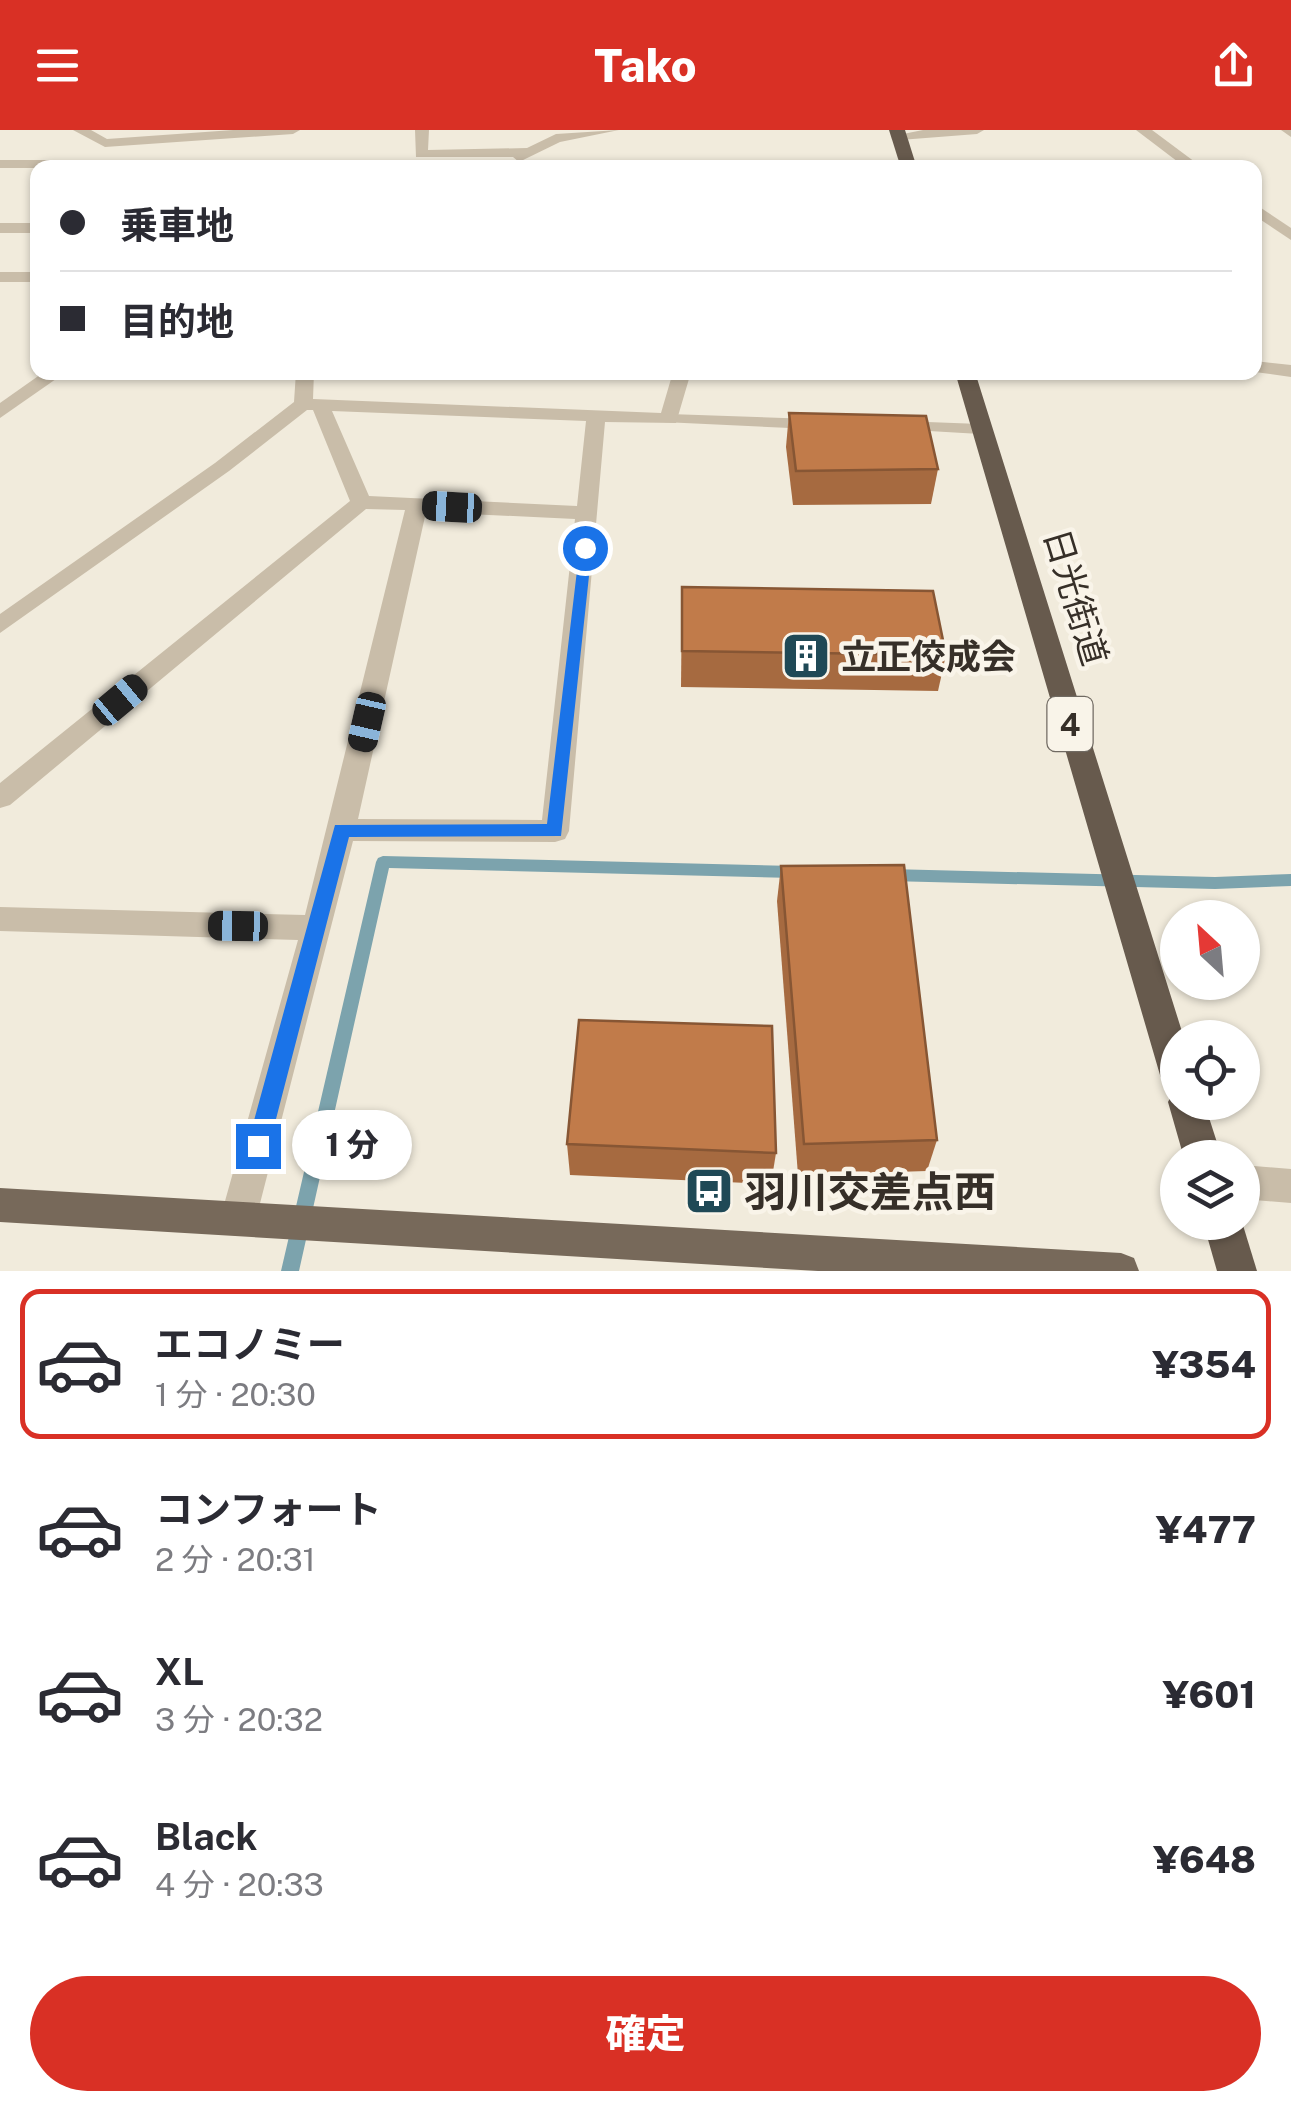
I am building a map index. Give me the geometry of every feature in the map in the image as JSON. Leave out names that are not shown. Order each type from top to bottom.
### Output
[{"type":"highway","points":[[899,133],[907,160]]},
{"type":"highway","name":"日光街道","points":[[967,380],[1161,1020]]},
{"type":"highway","points":[[1228,1240],[1237,1271]]},
{"type":"main road","points":[[0,1204],[1121,1271]]},
{"type":"street","points":[[80,130],[105,143],[293,130]]},
{"type":"street","points":[[422,130],[421,154],[530,152]]},
{"type":"street","points":[[516,160],[570,134],[612,130]]},
{"type":"street","points":[[899,133],[977,130]]},
{"type":"street","points":[[1143,130],[1185,160]]},
{"type":"street","points":[[0,164],[30,164]]},
{"type":"street","points":[[1262,214],[1291,234]]},
{"type":"street","points":[[0,228],[30,228]]},
{"type":"street","points":[[0,277],[30,277]]},
{"type":"street","points":[[1262,367],[1291,371]]},
{"type":"street","points":[[0,412],[46,380]]},
{"type":"street","points":[[306,380],[311,404],[362,502]]},
{"type":"street","points":[[0,624],[311,404],[669,419],[680,380]]},
{"type":"street","points":[[342,830],[555,831],[596,418]]},
{"type":"street","points":[[0,798],[362,502],[589,513]]},
{"type":"street","points":[[238,1220],[342,830],[417,506]]},
{"type":"street","points":[[0,919],[317,928]]},
{"type":"street","points":[[1260,1183],[1291,1186]]},
{"type":"lane","points":[[669,419],[825,424]]},
{"type":"lane","points":[[883,426],[980,429]]},
{"type":"building","points":[[789,413],[926,416],[938,469],[796,471]]},
{"type":"building","points":[[682,587],[933,591],[946,655],[682,651]]},
{"type":"building","points":[[904,865],[937,1140],[804,1144],[781,866]]},
{"type":"building","points":[[579,1020],[772,1026],[776,1153],[567,1144]]},
{"type":"waterway","points":[[290,1271],[383,862],[794,872]]},
{"type":"waterway","points":[[889,875],[1215,883],[1291,880]]},
{"type":"place","name":"立正佼成会","points":[[806,656]]},
{"type":"place","name":"羽川交差点西","points":[[709,1191]]},
{"type":"route","points":[[258,1146],[342,830],[555,831],[585,548]]}]
